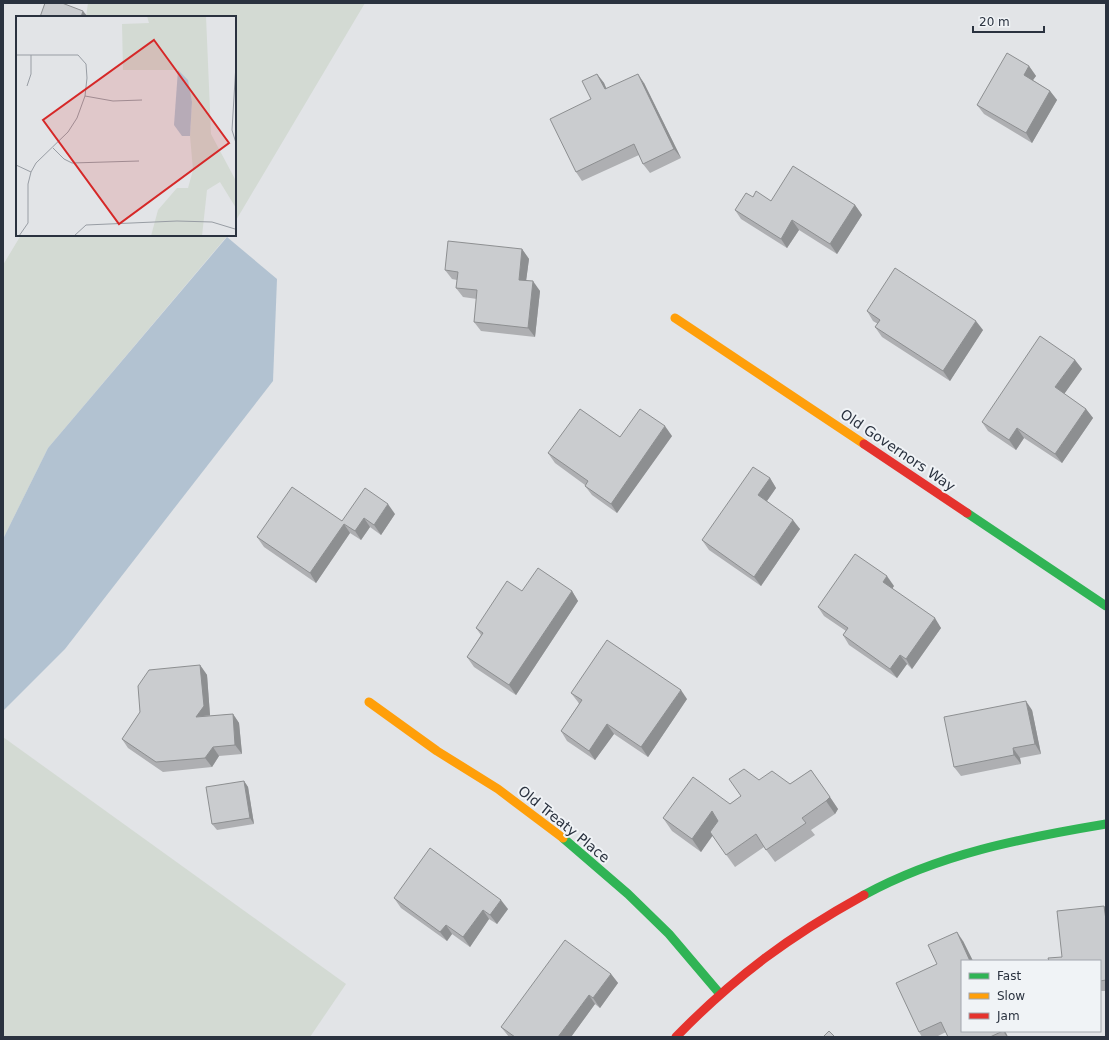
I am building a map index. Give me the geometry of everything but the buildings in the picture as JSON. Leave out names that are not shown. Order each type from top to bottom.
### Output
[{"type":"street","name":"Old Governors Way","points":[[675,318],[1106,606]]},
{"type":"street","name":"Old Treaty Place","points":[[368,702],[498,789],[556,832],[628,894],[669,934],[720,994]]},
{"type":"street","points":[[676,1037],[720,994],[768,955],[817,922],[875,890],[937,864],[1000,844],[1032,836],[1106,824]]},
{"type":"shaded area","points":[[88,3],[365,3],[236,220],[236,16],[86,16]]},
{"type":"shaded area","points":[[20,236],[227,236],[48,448],[3,539],[3,265]]},
{"type":"shaded area","points":[[3,737],[346,984],[310,1037],[3,1037]]},
{"type":"water","points":[[227,237],[277,279],[273,381],[65,649],[3,711],[3,539],[48,448]]},
{"type":"traffic: fast","points":[[967,513],[1106,606]]},
{"type":"traffic: fast","points":[[864,895],[892,881],[951,858],[982,849],[1043,835],[1106,824]]},
{"type":"traffic: fast","points":[[563,838],[628,894],[669,934],[720,994]]},
{"type":"traffic: slow","points":[[675,318],[864,444]]},
{"type":"traffic: slow","points":[[369,702],[437,751],[498,789],[563,838]]},
{"type":"traffic: jam","points":[[864,444],[967,513]]},
{"type":"traffic: jam","points":[[676,1037],[720,995],[764,958],[837,910],[864,895]]}]
